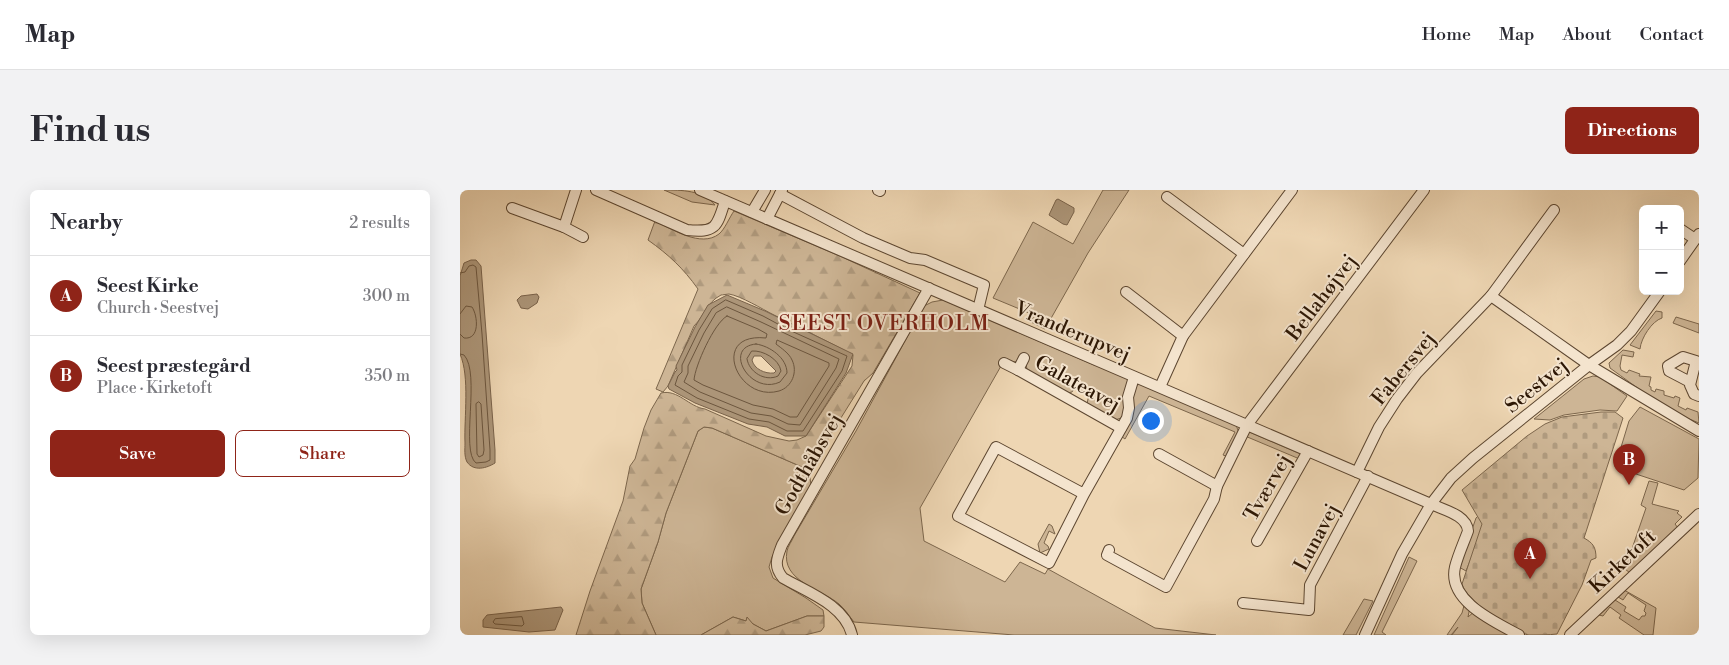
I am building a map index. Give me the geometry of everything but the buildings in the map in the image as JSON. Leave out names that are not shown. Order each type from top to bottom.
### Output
[{"type":"street","points":[[564,227],[576,190]]},
{"type":"street","points":[[596,190],[687,230],[702,231],[713,228],[720,218],[725,201]]},
{"type":"street","name":"Vranderupvej","points":[[700,190],[1431,504]]},
{"type":"street","points":[[752,212],[765,190]]},
{"type":"street","points":[[1160,387],[1184,336],[1292,190]]},
{"type":"street","name":"Bellahøjvej","points":[[1109,550],[1107,555],[1166,587],[1214,499],[1218,486],[1247,425],[1424,190]]},
{"type":"street","points":[[767,219],[781,192],[863,238],[910,258],[925,260],[984,285],[978,310]]},
{"type":"street","points":[[1167,197],[1244,254]]},
{"type":"street","points":[[512,208],[564,227],[584,237]]},
{"type":"street","name":"Fabersvej","points":[[1356,472],[1378,427],[1417,373],[1491,296],[1554,210]]},
{"type":"street","points":[[1684,231],[1697,236],[1684,255]]},
{"type":"street","name":"Godthåbsvej","points":[[852,635],[850,625],[832,605],[783,578],[777,571],[777,559],[782,545],[929,288]]},
{"type":"street","points":[[1126,292],[1184,336]]},
{"type":"street","name":"Seestvej","points":[[1365,635],[1402,554],[1431,504],[1451,478],[1473,458],[1617,345],[1631,331],[1657,295]]},
{"type":"street","points":[[1491,296],[1590,365],[1699,431]]},
{"type":"street","name":"Galateavej","points":[[1018,370],[1024,358]]},
{"type":"street","name":"Galateavej","points":[[1004,363],[1121,428]]},
{"type":"street","name":"Galateavej","points":[[1084,494],[996,447],[958,516],[1049,563],[1084,494],[1127,418],[1129,408],[1128,397],[1134,376]]},
{"type":"street","points":[[1690,382],[1694,394],[1699,396]]},
{"type":"street","name":"Tværvej","points":[[1257,541],[1308,451]]},
{"type":"street","points":[[1159,454],[1218,486]]},
{"type":"street","name":"Lunavej","points":[[1243,603],[1310,610],[1310,585],[1368,476]]},
{"type":"street","points":[[1431,504],[1463,519],[1468,526],[1455,566],[1454,580],[1459,591],[1468,603],[1484,615],[1519,635]]},
{"type":"street","name":"Kirketoft","points":[[1570,635],[1699,514]]},
{"type":"green space","points":[[664,190],[698,194],[704,196],[715,205],[692,202]]},
{"type":"green space","points":[[1103,190],[1129,190],[1088,253],[1045,329],[1031,322],[1034,315],[993,298],[1033,222],[1073,244]]},
{"type":"green space","points":[[734,211],[920,293],[873,373],[864,381],[829,437],[815,465],[809,470],[712,428],[704,427],[698,431],[666,513],[641,589],[642,603],[656,635],[576,635],[623,501],[630,466],[635,459],[651,410],[661,393],[667,392],[678,396],[699,408],[766,436],[789,441],[797,440],[806,436],[852,366],[853,355],[745,300],[728,294],[721,295],[709,305],[694,326],[668,386],[663,392],[656,389],[698,289],[675,262],[648,240],[655,221],[687,236],[704,239],[712,238],[719,234]]},
{"type":"green space","points":[[943,300],[1094,365],[1127,377],[1129,382],[1125,412],[1121,418],[1115,420],[1087,404],[1089,394],[1075,387],[1072,392],[1067,393],[1027,370],[1026,363],[1005,359],[920,508],[924,541],[1005,582],[1020,562],[1045,574],[1048,569],[1155,628],[1216,635],[1014,635],[854,622],[839,604],[804,583],[790,570],[787,561],[789,545],[856,431],[924,306]]},
{"type":"green space","points":[[1656,311],[1662,312],[1662,318],[1648,330],[1642,340],[1640,349],[1630,345]]},
{"type":"green space","points":[[1676,317],[1699,324],[1699,333],[1673,323]]},
{"type":"green space","points":[[1623,350],[1634,352],[1633,357],[1622,355],[1621,370],[1627,373],[1629,370],[1640,374],[1639,376],[1651,377],[1649,386],[1651,390],[1655,392],[1656,389],[1664,391],[1664,395],[1680,398],[1678,406],[1686,410],[1687,408],[1698,412],[1699,423],[1664,406],[1610,368],[1609,363]]},
{"type":"green space","points":[[1593,376],[1600,377],[1627,396],[1617,411],[1600,410],[1564,415],[1550,420],[1534,419],[1584,379]]},
{"type":"green space","points":[[1138,384],[1236,425],[1239,433],[1226,456],[1223,455],[1235,432],[1149,396],[1125,439],[1121,436],[1135,388]]},
{"type":"green space","points":[[1640,407],[1699,439],[1698,478],[1684,490],[1615,467],[1629,421]]},
{"type":"green space","points":[[1615,412],[1623,418],[1584,538],[1593,546],[1596,558],[1591,560],[1582,585],[1557,634],[1529,635],[1521,633],[1480,607],[1465,591],[1462,584],[1482,524],[1462,490],[1527,436],[1545,424],[1562,417]]},
{"type":"green space","points":[[704,427],[712,428],[809,470],[811,485],[772,557],[769,567],[773,578],[823,610],[824,616],[807,616],[766,631],[753,624],[747,618],[746,621],[733,617],[701,635],[656,635],[642,603],[641,589],[666,513],[698,431]]},
{"type":"green space","points":[[1249,432],[1303,455],[1302,460],[1245,436]]},
{"type":"green space","points":[[1649,481],[1658,483],[1652,504],[1679,511],[1677,513],[1682,517],[1675,524],[1678,528],[1630,573],[1625,569],[1646,508],[1641,505]]},
{"type":"green space","points":[[1490,511],[1466,571],[1459,567],[1476,518],[1481,513]]},
{"type":"green space","points":[[1049,524],[1052,526],[1055,534],[1049,531],[1044,543],[1049,549],[1040,553],[1038,544]]},
{"type":"green space","points":[[1409,557],[1417,561],[1382,632],[1386,635],[1374,635]]},
{"type":"green space","points":[[1624,590],[1656,608],[1653,635],[1644,635],[1619,618],[1621,615],[1610,607],[1603,616],[1599,615],[1598,610],[1612,598],[1626,607],[1624,611],[1639,620],[1642,616],[1645,616],[1646,605],[1628,593],[1623,600],[1615,595]]},
{"type":"green space","points":[[1364,599],[1373,601],[1356,635],[1343,635]]},
{"type":"green space","points":[[1465,602],[1470,607],[1468,617],[1475,611],[1513,635],[1452,635],[1458,627],[1451,635],[1447,635],[1462,613]]},
{"type":"green space","points":[[807,616],[824,616],[824,627],[821,631],[805,635],[701,635],[733,617],[746,621],[747,617],[753,624],[766,631]]},
{"type":"water","points":[[1058,199],[1074,208],[1074,212],[1067,225],[1049,215]]},
{"type":"water","points":[[476,260],[481,266],[495,450],[495,463],[481,468],[470,465],[465,457],[466,385],[460,354],[460,276],[464,263]]},
{"type":"water","points":[[537,294],[539,297],[537,303],[528,309],[521,308],[517,300],[521,296]]},
{"type":"water","points":[[727,295],[765,311],[853,354],[846,373],[806,436],[785,436],[767,427],[748,424],[695,403],[669,389],[668,386],[677,370],[676,366],[708,305]],"holes":[[[754,356],[761,356],[776,371],[774,373],[764,372],[755,366],[752,360]]]},
{"type":"water","points":[[561,607],[563,610],[555,630],[529,632],[483,627],[483,620],[487,615]]},
{"type":"place","name":"Seest præstegård","points":[[1629,485]]},
{"type":"place","name":"Seest Kirke","points":[[1530,579]]},
{"type":"district","name":"SEEST OVERHOLM","points":[[884,323]]}]
